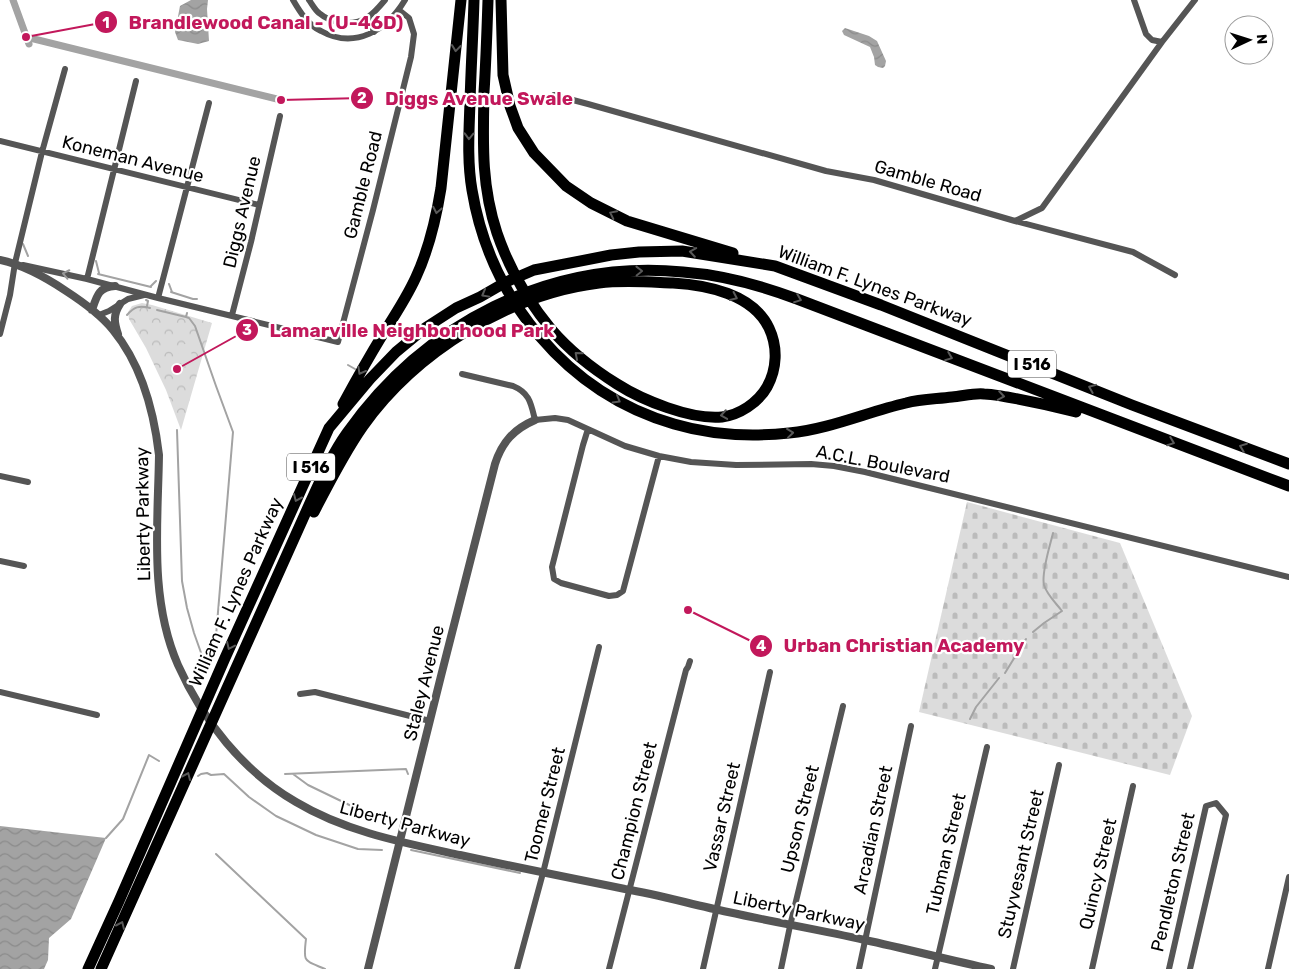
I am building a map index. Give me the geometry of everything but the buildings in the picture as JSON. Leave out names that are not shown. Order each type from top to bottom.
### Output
[{"type":"highway","points":[[329,428],[404,300],[416,277],[429,242],[441,188],[461,0]]},
{"type":"highway","points":[[474,0],[469,164],[476,212],[483,236],[493,264],[523,317],[555,353],[584,378],[610,396],[629,407],[673,424],[720,434],[758,435],[805,431],[908,402],[985,394],[1036,402],[1125,424]]},
{"type":"highway","points":[[271,590],[341,460],[378,407],[396,387],[444,346],[468,330],[502,312],[540,297],[590,284],[634,281],[690,284],[727,294],[748,304],[757,311],[770,330],[774,346],[775,362],[769,383],[764,392],[740,412],[721,417],[710,417],[656,403],[617,384],[581,358],[552,330],[524,292],[513,272],[496,231],[488,200],[483,161],[488,0]]},
{"type":"highway","points":[[501,0],[502,75],[510,106],[518,128],[534,153],[566,186],[591,203],[627,221],[775,266]]},
{"type":"highway","name":"William F. Lynes Parkway","points":[[88,969],[329,428],[370,379],[396,352],[425,328],[456,308],[534,270],[611,255],[682,251],[775,266],[881,305],[1132,405],[1289,464]]},
{"type":"highway","name":"William F. Lynes Parkway","points":[[101,969],[314,494],[346,435],[359,416],[393,377],[426,349],[452,329],[493,306],[534,289],[587,276],[626,271],[683,272],[723,277],[763,287],[1289,486]]},
{"type":"street","points":[[293,0],[307,20],[321,31],[336,37],[356,39],[374,32],[386,24],[399,10],[405,0]]},
{"type":"street","points":[[309,0],[317,12],[341,23],[351,23],[368,17],[385,0]]},
{"type":"street","points":[[1134,0],[1146,34],[1152,40],[1162,42]]},
{"type":"street","points":[[1015,222],[1042,208],[1194,0]]},
{"type":"street","name":"Gamble Road","points":[[232,315],[338,342],[410,57],[414,34],[409,18],[399,10]]},
{"type":"street","points":[[368,17],[374,32]]},
{"type":"street","points":[[0,334],[42,152],[65,69]]},
{"type":"street","points":[[87,278],[136,81]]},
{"type":"street","name":"Gamble Road","points":[[554,95],[826,171],[874,180],[1015,222],[1134,252],[1175,275]]},
{"type":"street","points":[[158,298],[209,102]]},
{"type":"street","name":"Diggs Avenue","points":[[232,315],[280,116]]},
{"type":"street","name":"Koneman Avenue","points":[[0,141],[259,205]]},
{"type":"street","points":[[0,260],[87,278],[158,298],[232,315]]},
{"type":"street","points":[[15,263],[51,281],[96,312],[108,311],[132,297],[147,295]]},
{"type":"street","points":[[96,312],[95,301],[100,291],[103,288],[116,286]]},
{"type":"street","points":[[119,338],[114,317],[120,304]]},
{"type":"street","name":"Liberty Parkway","points":[[96,312],[119,338],[136,366],[154,422],[158,455],[158,565],[161,607],[172,649],[186,681],[208,719],[234,752],[264,780],[298,803],[325,818],[400,842],[630,890],[790,926],[865,940],[991,969]]},
{"type":"street","points":[[462,374],[513,386],[523,391],[531,403],[535,420]]},
{"type":"street","name":"A.C.L. Boulevard","points":[[535,420],[562,418],[625,446],[659,456],[701,464],[811,464],[865,472],[1289,577]]},
{"type":"street","name":"Staley Avenue","points":[[368,969],[498,455],[504,443],[512,434],[535,420]]},
{"type":"street","points":[[588,429],[552,568],[554,579],[561,584],[609,596],[617,596],[623,591],[659,456]]},
{"type":"street","points":[[0,476],[28,482]]},
{"type":"street","points":[[0,561],[24,566]]},
{"type":"street","name":"Toomer Street","points":[[517,969],[543,873],[599,647]]},
{"type":"street","name":"Champion Street","points":[[609,969],[690,660]]},
{"type":"street","name":"Vassar Street","points":[[703,969],[770,672]]},
{"type":"street","points":[[0,692],[97,716]]},
{"type":"street","points":[[300,694],[316,692],[430,721]]},
{"type":"street","name":"Upson Street","points":[[781,969],[843,706]]},
{"type":"street","name":"Arcadian Street","points":[[858,969],[911,726]]},
{"type":"street","name":"Tubman Street","points":[[935,969],[987,747]]},
{"type":"street","name":"Stuyvesant Street","points":[[1013,969],[1059,765]]},
{"type":"street","name":"Quincy Street","points":[[1092,969],[1133,786]]},
{"type":"street","name":"Pendleton Street","points":[[1169,969],[1206,806],[1216,803],[1226,815],[1190,969]]},
{"type":"street","points":[[1268,969],[1289,877]]},
{"type":"green space","points":[[142,303],[212,323],[181,430],[166,390],[146,348],[129,319],[128,312],[132,306]]},
{"type":"green space","points":[[189,343],[194,364],[182,367],[177,346]]},
{"type":"green space","points":[[967,502],[1120,543],[1192,716],[1170,775],[919,712]]},
{"type":"water","points":[[191,0],[208,0],[209,41],[198,44],[178,40],[175,32],[180,6]]},
{"type":"water","points":[[845,28],[869,36],[877,41],[886,61],[883,68],[875,65],[870,47],[844,35],[842,31]]},
{"type":"water","points":[[0,826],[106,838],[71,919],[49,938],[48,960],[44,969],[0,969]]},
{"type":"waterway","points":[[13,0],[29,44]]},
{"type":"waterway","points":[[26,37],[281,100]]},
{"type":"waterway","points":[[23,244],[28,256]]},
{"type":"waterway","points":[[96,261],[99,273]]},
{"type":"waterway","points":[[98,274],[151,287]]},
{"type":"waterway","points":[[151,286],[156,281]]},
{"type":"waterway","points":[[169,284],[172,292]]},
{"type":"waterway","points":[[171,292],[197,299]]},
{"type":"waterway","points":[[146,300],[148,301],[147,306]]},
{"type":"waterway","points":[[127,315],[137,307],[150,308]]},
{"type":"waterway","points":[[157,310],[186,317]]},
{"type":"waterway","points":[[187,313],[186,317],[195,326],[233,432],[216,636],[211,653],[206,659],[205,664]]},
{"type":"waterway","points":[[348,365],[355,369]]},
{"type":"waterway","points":[[177,430],[182,581],[187,608],[205,664]]},
{"type":"waterway","points":[[1033,632],[1062,611],[1047,592],[1043,580],[1053,533]]},
{"type":"waterway","points":[[1005,673],[1026,639]]},
{"type":"waterway","points":[[970,719],[976,707],[999,678]]},
{"type":"waterway","points":[[106,838],[123,819],[149,755],[159,761]]},
{"type":"waterway","points":[[285,774],[406,769],[408,774]]},
{"type":"waterway","points":[[198,776],[207,773],[211,775],[224,774],[249,797],[276,816],[316,835],[358,849],[382,850]]},
{"type":"waterway","points":[[293,774],[308,785],[370,815]]},
{"type":"waterway","points":[[411,850],[520,873]]},
{"type":"waterway","points":[[216,854],[306,939],[306,960],[325,969]]},
{"type":"place","name":"Brandlewood Canal - (U-46D)","points":[[26,37]]},
{"type":"place","name":"Diggs Avenue Swale","points":[[281,100]]},
{"type":"place","name":"Lamarville Neighborhood Park","points":[[177,369]]},
{"type":"place","name":"Urban Christian Academy","points":[[688,610]]}]
